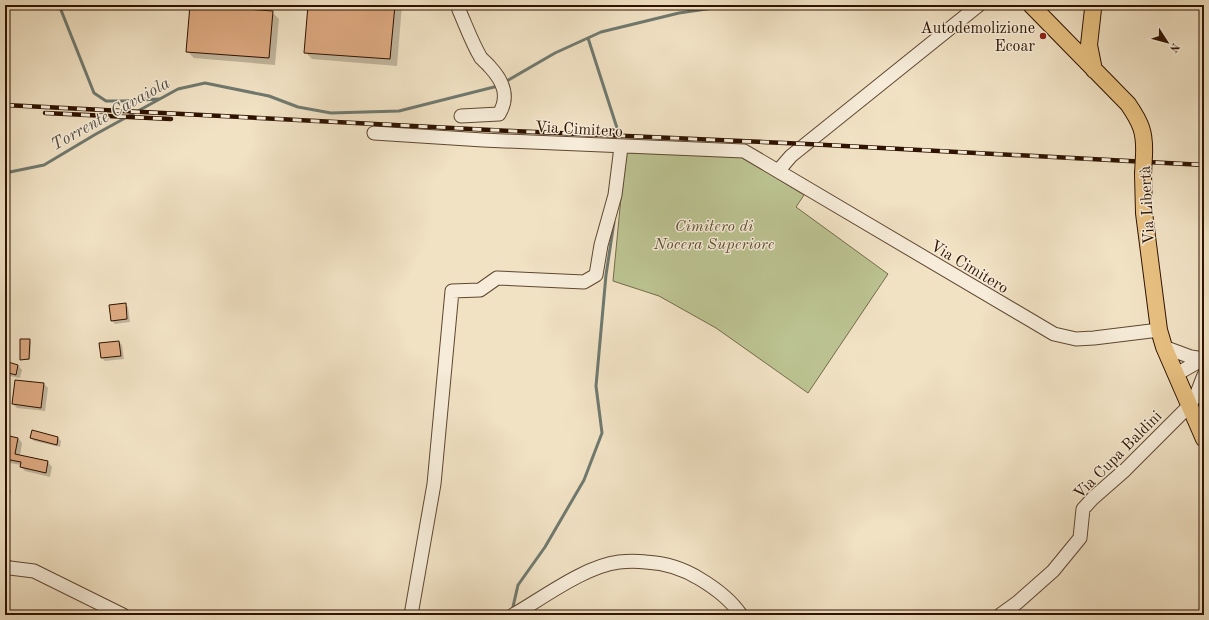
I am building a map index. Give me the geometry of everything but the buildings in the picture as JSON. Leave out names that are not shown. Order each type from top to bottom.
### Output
[{"type":"main road","name":"Via Libertà","points":[[1031,5],[1128,104],[1140,122],[1145,140],[1143,174],[1144,213],[1159,330],[1175,375],[1204,439]]},
{"type":"main road","points":[[1063,37],[1074,39],[1080,35],[1094,7]]},
{"type":"main road","points":[[1094,7],[1089,45],[1094,70]]},
{"type":"street","points":[[458,5],[482,60],[490,67],[502,86],[506,98],[504,107],[499,114],[461,116]]},
{"type":"street","points":[[778,171],[791,156],[979,5]]},
{"type":"street","name":"Via Cimitero","points":[[374,133],[468,140],[744,151],[1054,334],[1076,339],[1159,330]]},
{"type":"street","points":[[411,615],[434,484],[452,291],[480,290],[497,278],[584,282],[596,275],[615,195],[621,147]]},
{"type":"street","points":[[1164,347],[1204,362]]},
{"type":"street","points":[[1175,375],[1204,362]]},
{"type":"street","name":"Via Cupa Baldini","points":[[1000,615],[1018,602],[1053,571],[1080,538],[1083,509],[1093,498],[1125,470],[1189,406],[1197,393],[1204,375]]},
{"type":"street","points":[[514,615],[583,574],[604,565],[634,561],[653,562],[691,573],[718,591],[741,615]]},
{"type":"street","points":[[5,566],[34,571],[123,615]]},
{"type":"green space","name":"Cimitero di Nocera Superiore","points":[[627,151],[734,152],[804,195],[796,207],[888,274],[808,393],[716,328],[659,296],[613,281],[625,156]]},
{"type":"waterway","points":[[59,5],[94,93],[106,101],[159,99]]},
{"type":"waterway","name":"Torrente Cavaiola","points":[[505,82],[555,53],[601,32],[679,13],[734,5]]},
{"type":"waterway","points":[[588,38],[617,128]]},
{"type":"waterway","name":"Torrente Cavaiola","points":[[5,173],[44,165],[96,134],[178,89],[205,83],[269,96],[298,107],[331,113],[399,111],[498,86]]},
{"type":"waterway","points":[[512,611],[518,585],[545,547],[584,480],[602,433],[596,386],[606,275],[614,222]]},
{"type":"railway","points":[[5,105],[1204,165]]},
{"type":"railway","points":[[45,113],[171,119]]},
{"type":"place","name":"Autodemolizione Ecoar","points":[[1043,36]]}]
